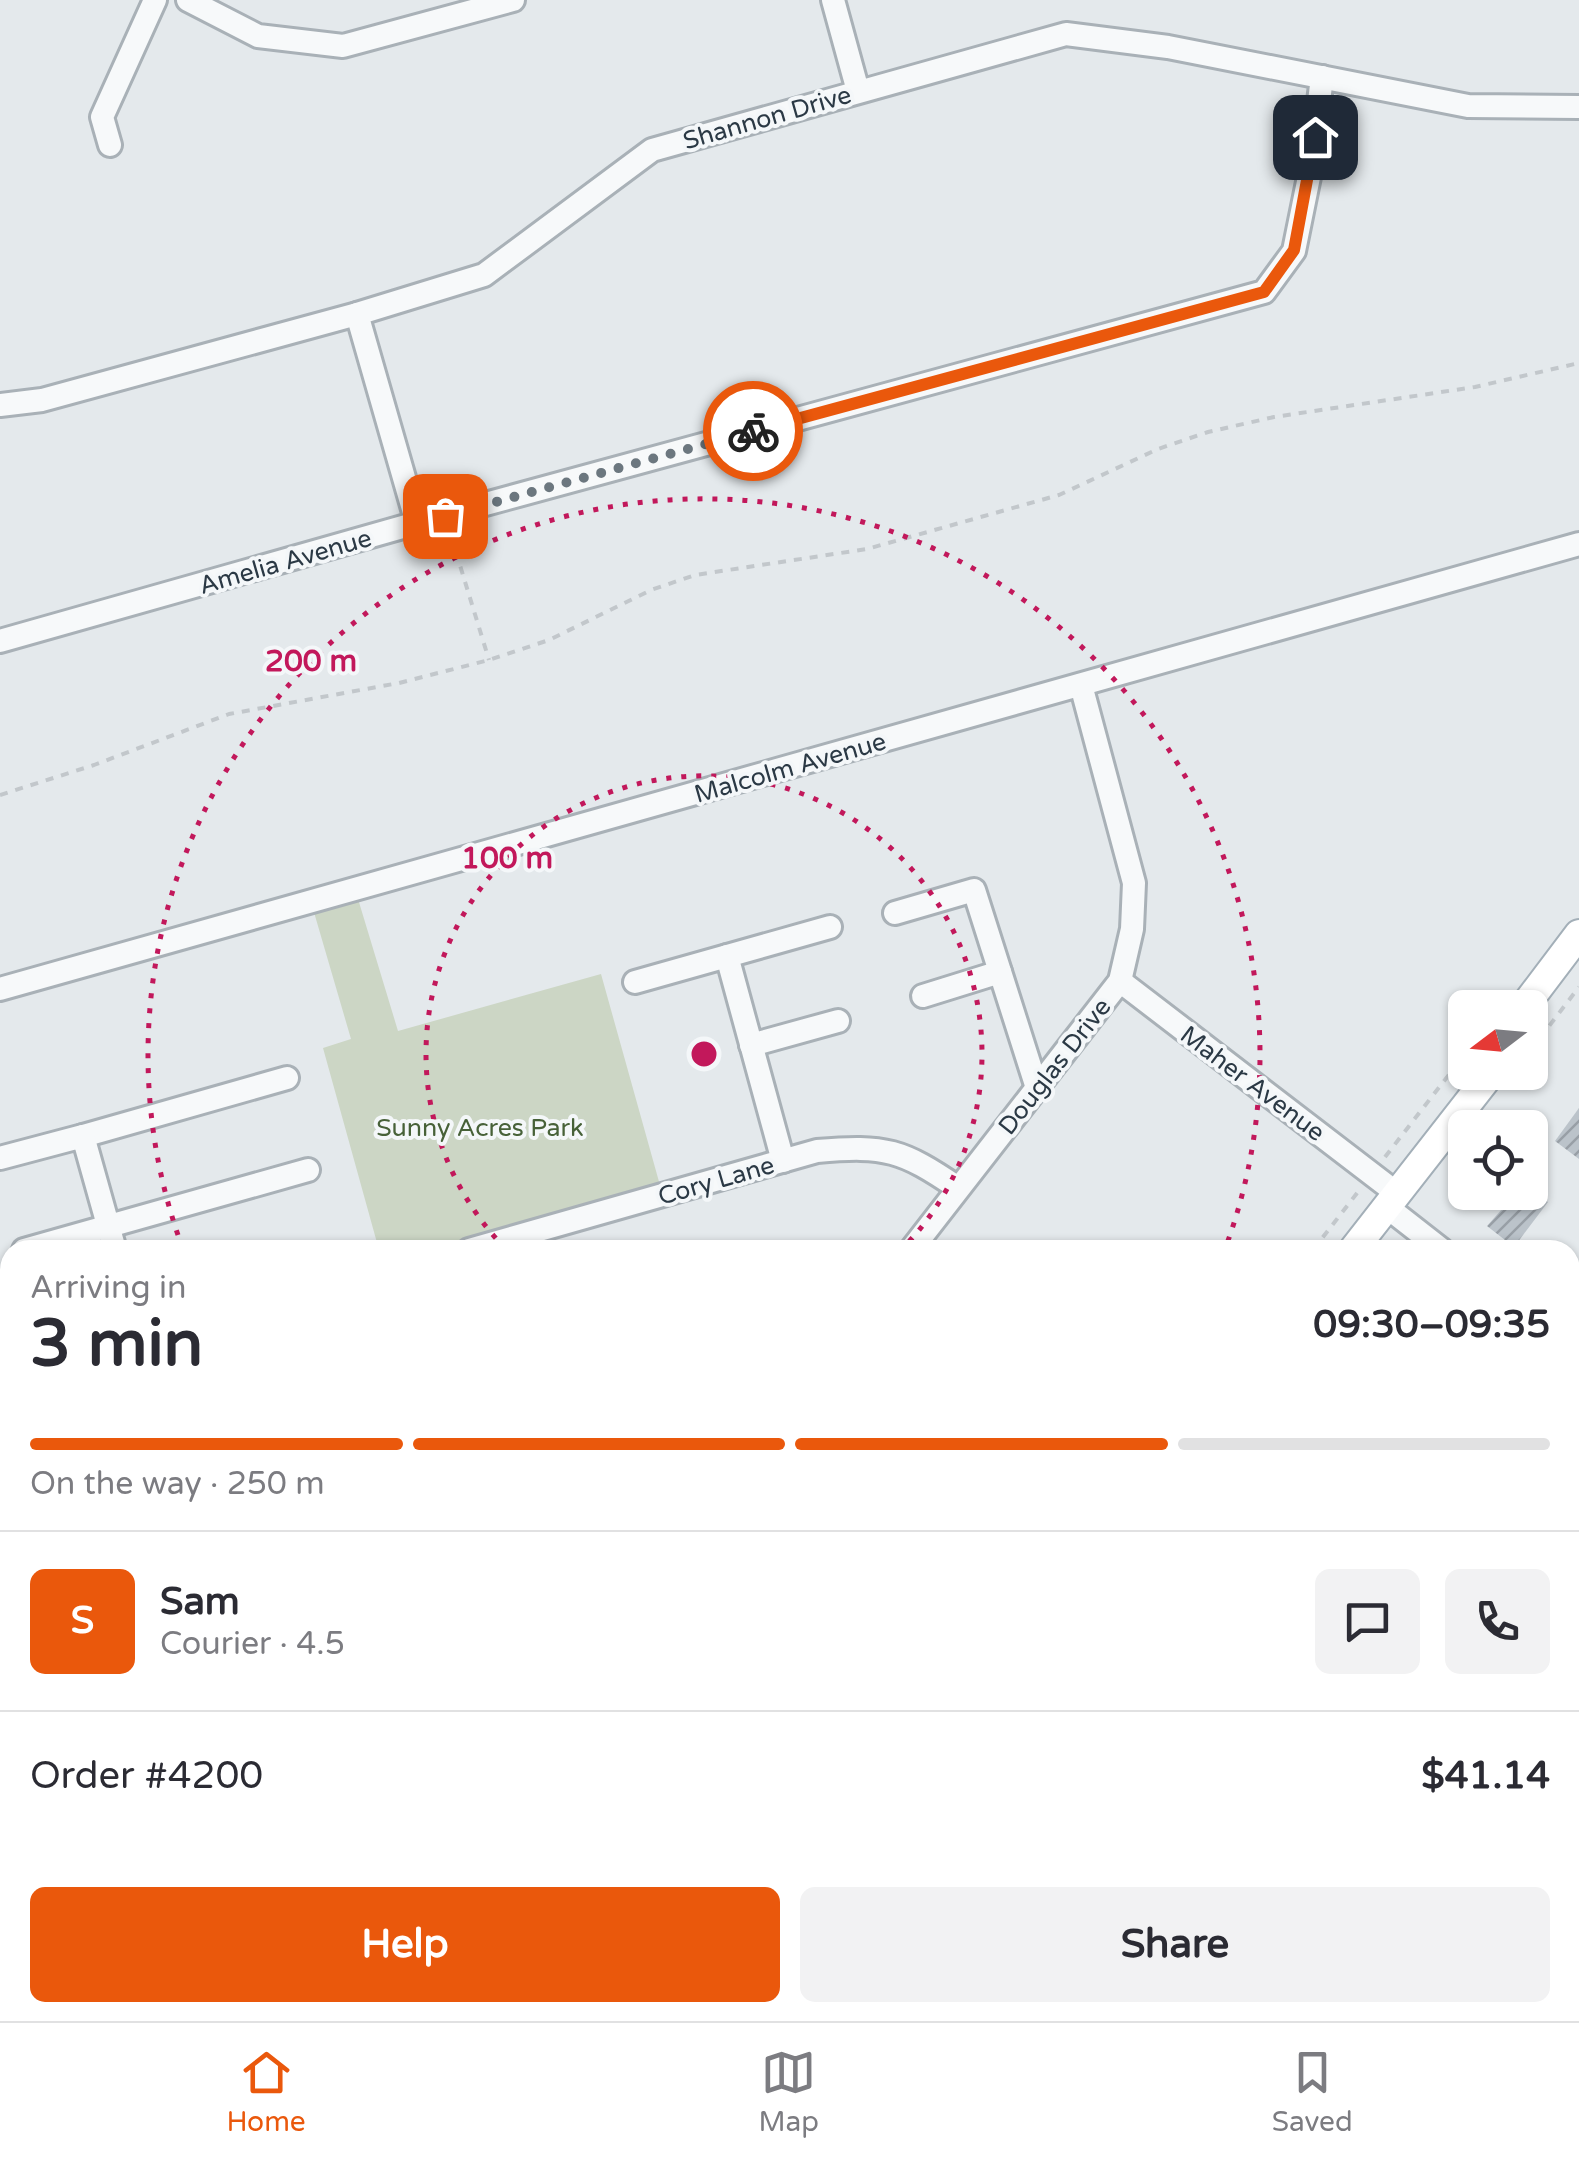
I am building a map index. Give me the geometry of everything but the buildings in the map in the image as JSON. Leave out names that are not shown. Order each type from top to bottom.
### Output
[{"type":"main road","points":[[1537,990],[1579,934]]},
{"type":"main road","points":[[1548,1001],[1579,961]]},
{"type":"main road","points":[[1344,1240],[1458,1090]]},
{"type":"main road","points":[[1357,1240],[1382,1189],[1475,1090]]},
{"type":"street","points":[[110,145],[102,117],[155,0]]},
{"type":"street","points":[[188,0],[258,36],[343,46],[513,0]]},
{"type":"street","points":[[834,0],[858,91]]},
{"type":"street","name":"Shannon Drive","points":[[0,404],[42,400],[484,275],[652,150],[1066,34],[1168,47],[1468,106],[1579,107]]},
{"type":"street","name":"Amelia Avenue","points":[[0,642],[416,523],[1264,292],[1294,250],[1311,167],[1322,76]]},
{"type":"street","points":[[357,314],[416,523]]},
{"type":"street","name":"Malcolm Avenue","points":[[0,989],[1579,544]]},
{"type":"street","name":"Douglas Drive","points":[[919,1240],[1120,982],[1132,929],[1134,884],[1081,685]]},
{"type":"street","points":[[895,913],[974,890],[1036,1088]]},
{"type":"street","points":[[635,982],[830,927]]},
{"type":"street","points":[[727,956],[783,1161]]},
{"type":"street","points":[[923,996],[1000,972]]},
{"type":"street","name":"Maher Avenue","points":[[1120,982],[1382,1189],[1432,1240]]},
{"type":"street","points":[[751,1044],[838,1021]]},
{"type":"street","points":[[0,1158],[288,1078]]},
{"type":"street","points":[[82,1136],[112,1240]]},
{"type":"street","name":"Cory Lane","points":[[533,1240],[817,1150],[866,1146],[914,1158],[958,1188]]},
{"type":"street","points":[[59,1240],[308,1170]]},
{"type":"path","points":[[0,795],[94,765],[228,714],[399,684],[489,660],[549,640],[651,590],[695,575],[867,549],[1059,495],[1158,449],[1208,432],[1323,408],[1475,387],[1579,363]]},
{"type":"path","points":[[445,516],[489,660]]},
{"type":"path","points":[[1548,1027],[1579,987]]},
{"type":"path","points":[[1324,1240],[1382,1189],[1448,1082]]},
{"type":"green space","name":"Sunny Acres Park","points":[[355,889],[398,1031],[601,974],[663,1196],[505,1240],[376,1240],[323,1048],[351,1039],[311,902]]},
{"type":"way so far","points":[[445,516],[753,431]]},
{"type":"route","points":[[753,431],[1264,292],[1294,250],[1315,137]]}]
